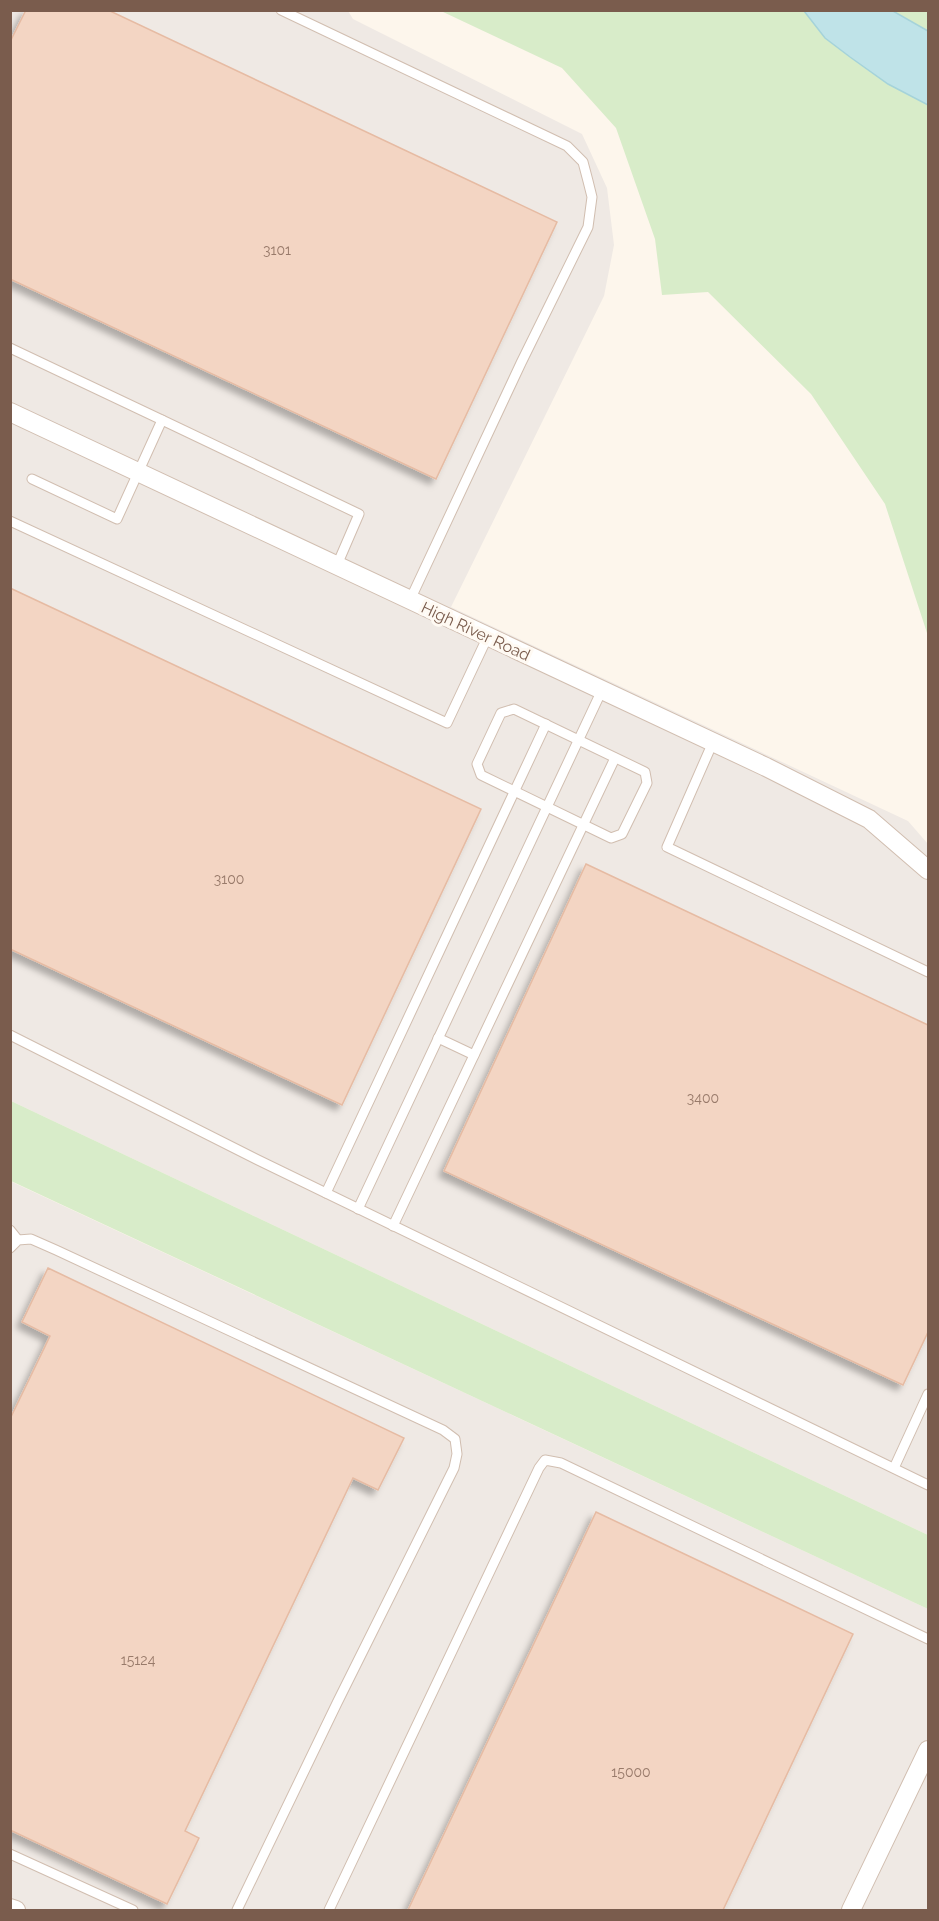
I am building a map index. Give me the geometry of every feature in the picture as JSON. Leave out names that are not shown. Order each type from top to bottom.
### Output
[{"type":"street","name":"High River Road","points":[[10,412],[713,742],[869,819],[928,870]]},
{"type":"street","points":[[851,1911],[928,1750]]},
{"type":"street","points":[[10,1908],[16,1911]]},
{"type":"lane","points":[[281,10],[567,146],[583,162],[592,197],[588,227],[521,363],[410,600]]},
{"type":"lane","points":[[10,348],[359,514],[337,566]]},
{"type":"lane","points":[[32,479],[117,519],[162,420]]},
{"type":"lane","points":[[10,521],[447,723],[488,636]]},
{"type":"lane","points":[[358,1209],[602,690]]},
{"type":"lane","points":[[514,709],[546,724],[645,772],[647,783],[622,834],[611,838],[481,775],[477,764],[501,713],[514,709]]},
{"type":"lane","points":[[326,1193],[546,724]]},
{"type":"lane","points":[[713,742],[667,847],[928,972]]},
{"type":"lane","points":[[393,1226],[615,758]]},
{"type":"lane","points":[[10,1035],[358,1209],[928,1485]]},
{"type":"lane","points":[[438,1038],[474,1055]]},
{"type":"lane","points":[[10,1230],[18,1240]]},
{"type":"lane","points":[[10,1248],[18,1240],[31,1239],[443,1430],[455,1439],[457,1454],[454,1468],[237,1911]]},
{"type":"lane","points":[[894,1468],[928,1394]]},
{"type":"lane","points":[[328,1911],[539,1468],[545,1460],[561,1463],[928,1640]]},
{"type":"lane","points":[[10,1854],[133,1911]]},
{"type":"shaded area","points":[[10,11],[348,11],[353,19],[582,134],[607,188],[614,245],[604,296],[451,607],[908,821],[928,844],[928,1535],[11,1101]]},
{"type":"shaded area","points":[[10,1181],[928,1609],[928,1910],[11,1910]]},
{"type":"green space","points":[[441,11],[928,11],[928,636],[885,504],[811,394],[708,292],[662,295],[655,239],[616,128],[562,68]]},
{"type":"green space","points":[[11,1101],[928,1535],[928,1609],[11,1181]]},
{"type":"water","points":[[804,11],[893,11],[928,31],[928,105],[888,84],[850,57],[825,38]]},
{"type":"building","points":[[26,10],[108,10],[557,222],[436,479],[10,279],[10,42]]},
{"type":"building","points":[[10,588],[481,809],[342,1105],[10,949]]},
{"type":"building","points":[[586,864],[928,1025],[928,1332],[903,1385],[444,1171]]},
{"type":"building","points":[[48,1268],[404,1438],[378,1490],[353,1478],[185,1831],[199,1838],[167,1904],[10,1830],[10,1419],[50,1336],[22,1322]]},
{"type":"building","points":[[596,1512],[853,1634],[723,1910],[408,1910]]}]
